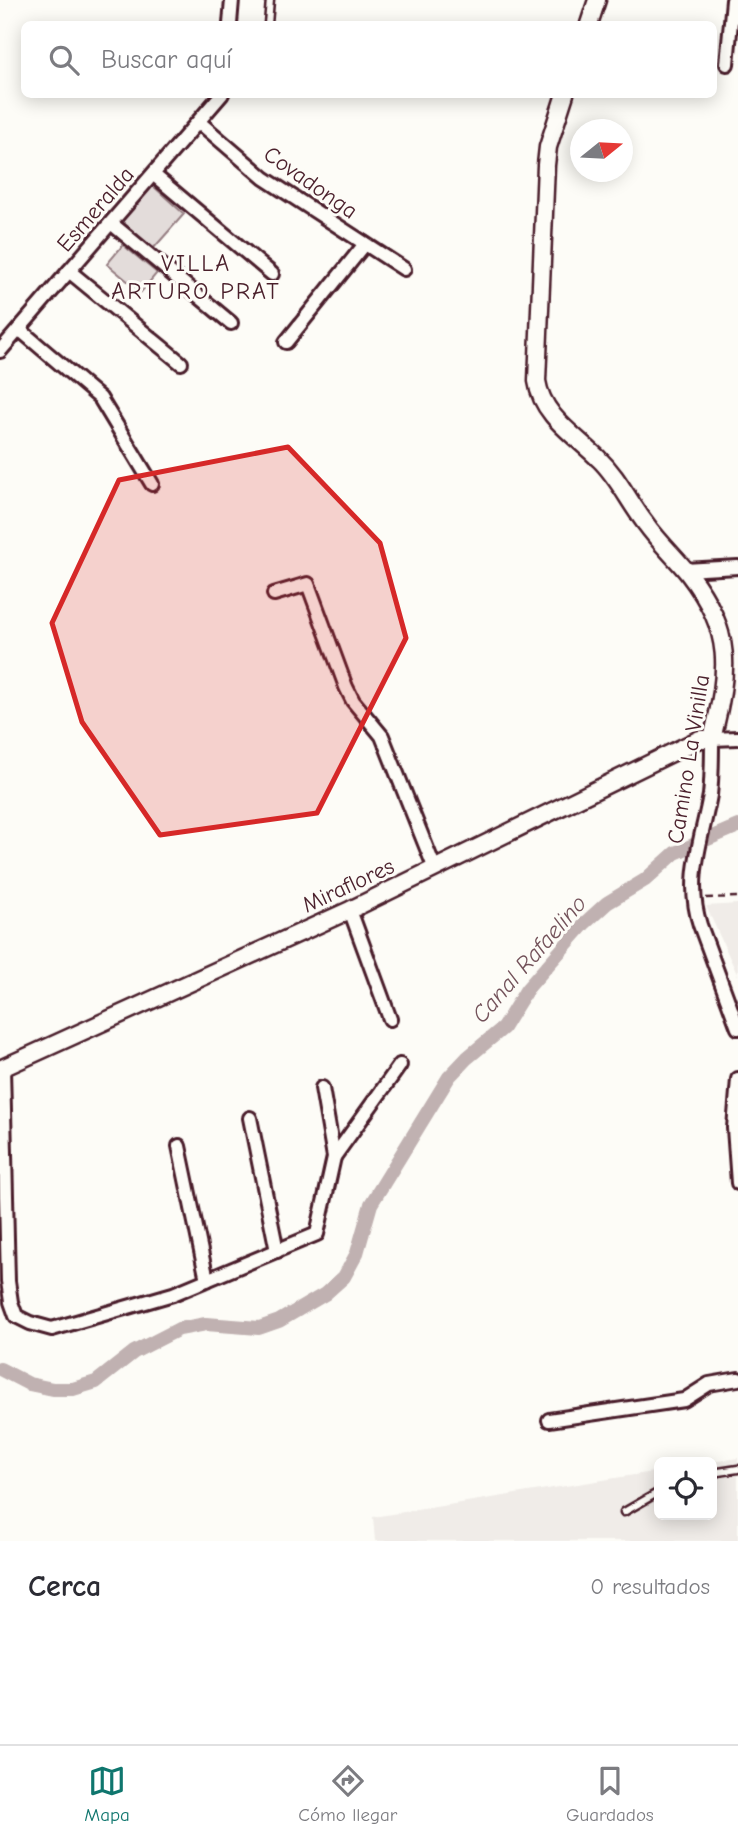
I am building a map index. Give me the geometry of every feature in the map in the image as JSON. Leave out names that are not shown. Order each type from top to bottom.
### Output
[{"type":"street","points":[[230,21],[232,0]]},
{"type":"street","points":[[590,21],[597,0]]},
{"type":"street","points":[[727,64],[733,0]]},
{"type":"street","name":"Esmeralda","points":[[0,351],[219,98]]},
{"type":"street","name":"Camino La Vinilla","points":[[564,98],[548,147],[546,164],[537,381],[540,396],[551,414],[608,468],[646,524],[685,570],[711,609],[724,650],[726,677],[712,739],[710,790],[693,873],[694,899],[700,925],[738,1028]]},
{"type":"street","name":"Covadonga","points":[[199,122],[264,178],[404,269]]},
{"type":"street","points":[[154,174],[272,274]]},
{"type":"street","points":[[111,223],[231,323]]},
{"type":"street","points":[[286,342],[365,244]]},
{"type":"street","points":[[69,271],[181,363]]},
{"type":"street","points":[[19,329],[100,398],[152,484]]},
{"type":"street","points":[[685,570],[738,567]]},
{"type":"street","points":[[274,594],[307,584],[346,687],[353,701],[382,736],[435,869]]},
{"type":"street","points":[[712,739],[738,738]]},
{"type":"street","name":"Miraflores","points":[[2,1068],[351,910],[700,740],[712,739]]},
{"type":"street","points":[[351,910],[390,1019]]},
{"type":"street","points":[[334,1157],[400,1065]]},
{"type":"street","points":[[2,1068],[8,1281],[11,1302],[16,1315],[30,1323],[52,1329],[173,1294],[317,1234],[334,1157],[322,1088]]},
{"type":"street","points":[[738,1079],[734,1128],[738,1183]]},
{"type":"street","points":[[250,1118],[277,1251]]},
{"type":"street","points":[[179,1146],[206,1280]]},
{"type":"street","points":[[549,1420],[684,1400],[709,1384],[738,1379]]},
{"type":"lane","points":[[268,21],[270,0]]},
{"type":"lane","points":[[717,1473],[738,1469]]},
{"type":"lane","points":[[624,1512],[654,1495]]},
{"type":"path","points":[[694,899],[738,897]]},
{"type":"highlighted area","points":[[288,447],[380,543],[406,638],[317,813],[160,835],[82,722],[52,623],[119,480]]},
{"type":"shaded area","points":[[152,185],[184,214],[152,250],[119,223]]},
{"type":"shaded area","points":[[123,245],[157,273],[141,292],[107,264]]},
{"type":"shaded area","points":[[738,904],[738,976],[706,906]]},
{"type":"shaded area","points":[[738,1458],[738,1541],[375,1541],[373,1517],[654,1472],[654,1520],[717,1520],[717,1461]]},
{"type":"waterway","name":"Canal Rafaelino","points":[[0,1369],[29,1384],[53,1389],[73,1389],[96,1382],[134,1352],[179,1329],[206,1324],[259,1328],[279,1321],[325,1294],[344,1277],[357,1253],[371,1204],[449,1077],[503,1028],[527,989],[585,923],[607,903],[645,880],[675,853],[738,826]]},
{"type":"district","name":"VILLA ARTURO PRAT","points":[[196,277]]}]
